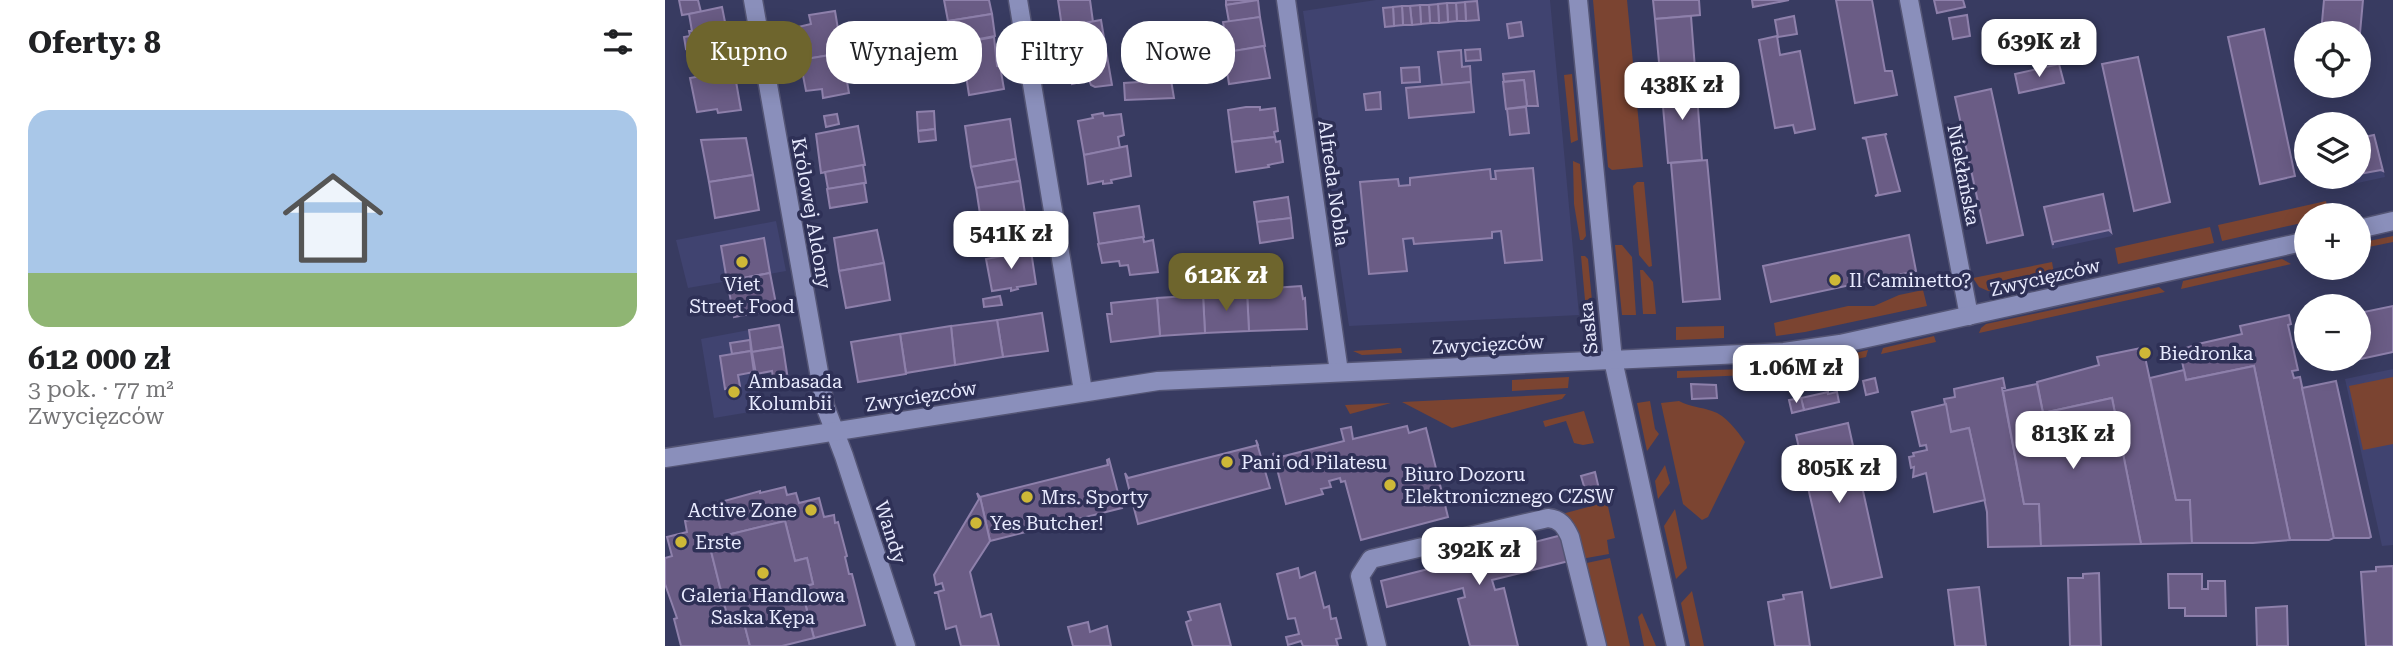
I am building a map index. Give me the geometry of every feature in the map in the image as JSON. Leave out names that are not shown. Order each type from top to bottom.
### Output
[{"type":"street","name":"Królowej Aldony","points":[[753,0],[825,406],[835,431]]},
{"type":"street","points":[[1017,0],[1083,391]]},
{"type":"street","name":"Alfreda Nobla","points":[[1286,0],[1339,372]]},
{"type":"street","name":"Saska","points":[[1579,0],[1613,360],[1676,646]]},
{"type":"street","name":"Niekłańska","points":[[1909,0],[1969,316]]},
{"type":"street","points":[[2371,226],[2393,221]]},
{"type":"street","name":"Zwycięzców","points":[[665,458],[1159,381],[1784,352],[1840,344],[2294,244]]},
{"type":"street","name":"Wandy","points":[[835,431],[906,646]]},
{"type":"street","points":[[1377,646],[1360,576],[1371,559],[1548,518],[1554,518],[1563,524],[1570,537],[1597,646]]},
{"type":"shaded area","points":[[1376,0],[1550,0],[1579,315],[1349,326],[1303,11]]},
{"type":"shaded area","points":[[1593,0],[1627,0],[1643,167],[1612,170],[1608,167]]},
{"type":"shaded area","points":[[1572,74],[1578,140],[1571,143],[1564,75]]},
{"type":"shaded area","points":[[2374,135],[2385,177],[2371,180],[2371,136]]},
{"type":"shaded area","points":[[1573,161],[1580,164],[1586,236],[1583,240],[1580,240],[1574,204]]},
{"type":"shaded area","points":[[1637,182],[1644,182],[1652,266],[1649,267],[1639,255],[1633,186]]},
{"type":"shaded area","points":[[2103,194],[2112,236],[2052,249],[2044,207]]},
{"type":"shaded area","points":[[2294,208],[2294,225],[2222,241],[2218,225]]},
{"type":"shaded area","points":[[776,221],[786,271],[688,288],[676,240]]},
{"type":"shaded area","points":[[2210,227],[2214,243],[2118,264],[2115,248]]},
{"type":"shaded area","points":[[2393,236],[2393,242],[2371,247],[2371,241]]},
{"type":"shaded area","points":[[1615,245],[1622,245],[1632,257],[1636,315],[1622,315]]},
{"type":"shaded area","points":[[1581,256],[1588,259],[1593,311],[1586,311]]},
{"type":"shaded area","points":[[2282,259],[2291,264],[2181,289],[2183,281]]},
{"type":"shaded area","points":[[2052,262],[2055,279],[1988,291],[1979,287],[1973,278]]},
{"type":"shaded area","points":[[1640,270],[1653,282],[1656,314],[1643,314]]},
{"type":"shaded area","points":[[2159,287],[2165,292],[1979,333],[1986,324]]},
{"type":"shaded area","points":[[1923,290],[1927,306],[1776,336],[1774,323],[1848,306],[1874,306],[1899,295]]},
{"type":"shaded area","points":[[1724,326],[1724,338],[1676,340],[1676,327]]},
{"type":"shaded area","name":"Ambasada Kolumbii","points":[[749,330],[762,410],[714,418],[701,339]]},
{"type":"shaded area","points":[[1934,336],[1936,342],[1881,354],[1883,348]]},
{"type":"shaded area","points":[[1401,348],[1402,353],[1362,355],[1353,351]]},
{"type":"shaded area","points":[[1868,350],[1866,357],[1826,366],[1822,361]]},
{"type":"shaded area","points":[[1749,369],[1750,375],[1677,378],[1677,371]]},
{"type":"shaded area","points":[[2393,369],[2393,545],[2382,546],[2345,379]]},
{"type":"shaded area","points":[[1569,377],[1568,388],[1512,391],[1512,380]]},
{"type":"shaded area","points":[[2393,377],[2393,444],[2363,450],[2349,386]]},
{"type":"shaded area","points":[[1566,394],[1562,399],[1452,428],[1402,402]]},
{"type":"shaded area","points":[[1650,401],[1655,429],[1659,434],[1647,451],[1637,403]]},
{"type":"shaded area","points":[[1679,401],[1722,416],[1745,442],[1708,517],[1702,520],[1683,504],[1661,403]]},
{"type":"shaded area","points":[[1391,403],[1350,414],[1345,405]]},
{"type":"shaded area","points":[[1584,411],[1594,443],[1574,443],[1566,421],[1545,427],[1543,421]]},
{"type":"shaded area","points":[[1665,465],[1670,483],[1658,499],[1655,481]]},
{"type":"shaded area","points":[[1607,502],[1615,538],[1607,540],[1609,554],[1581,559],[1558,515]]},
{"type":"shaded area","points":[[1675,509],[1687,568],[1676,579],[1664,526]]},
{"type":"shaded area","points":[[1610,558],[1630,646],[1603,646],[1582,564]]},
{"type":"shaded area","points":[[1692,591],[1704,646],[1690,646],[1681,603]]},
{"type":"shaded area","points":[[1642,613],[1656,646],[1644,646],[1638,617]]},
{"type":"building","points":[[679,0],[698,0],[701,12],[682,15]]},
{"type":"building","points":[[944,0],[989,0],[992,14],[948,21]]},
{"type":"building","points":[[1058,0],[1090,0],[1093,21],[1061,21]]},
{"type":"building","points":[[1226,0],[1258,0],[1226,5]]},
{"type":"building","points":[[1258,0],[1260,17],[1229,21],[1226,5]]},
{"type":"building","points":[[1653,0],[1699,0],[1700,15],[1655,19]]},
{"type":"building","points":[[1752,0],[1789,0],[1753,7]]},
{"type":"building","points":[[1836,0],[1872,0],[1885,71],[1892,71],[1897,95],[1855,103]]},
{"type":"building","points":[[1934,0],[1963,0],[1965,7],[1937,13]]},
{"type":"building","points":[[2324,0],[2363,0],[2361,21],[2322,21]]},
{"type":"building","points":[[1477,1],[1479,20],[1466,21],[1465,2]]},
{"type":"building","points":[[1465,2],[1466,21],[1457,21],[1456,3]]},
{"type":"building","points":[[1447,3],[1456,3],[1457,21],[1448,22]]},
{"type":"building","points":[[1447,3],[1448,22],[1439,23],[1438,4]]},
{"type":"building","points":[[1438,4],[1439,23],[1430,23],[1429,5]]},
{"type":"building","points":[[1420,5],[1429,5],[1430,23],[1421,24]]},
{"type":"building","points":[[1420,5],[1421,24],[1412,25],[1410,6]]},
{"type":"building","points":[[1402,6],[1410,6],[1412,25],[1403,25]]},
{"type":"building","points":[[1402,6],[1403,25],[1394,26],[1393,7]]},
{"type":"building","points":[[722,7],[725,21],[690,21],[689,14]]},
{"type":"building","points":[[1393,7],[1394,26],[1385,27],[1383,8]]},
{"type":"building","points":[[835,11],[837,21],[826,21],[826,56],[812,58],[812,21],[809,15]]},
{"type":"building","points":[[992,14],[995,36],[982,38],[982,21],[948,21]]},
{"type":"building","points":[[1967,15],[1970,36],[1953,39],[1949,18]]},
{"type":"building","points":[[1691,16],[1696,82],[1661,84],[1655,19]]},
{"type":"building","points":[[1794,16],[1797,34],[1778,37],[1775,20]]},
{"type":"building","points":[[1260,17],[1265,46],[1235,51],[1235,21],[1230,21]]},
{"type":"building","points":[[1521,22],[1523,36],[1509,38],[1507,24]]},
{"type":"building","points":[[2264,29],[2294,176],[2260,184],[2228,37]]},
{"type":"building","points":[[1777,36],[1780,55],[1800,51],[1815,129],[1795,133],[1793,125],[1775,128],[1759,40]]},
{"type":"building","points":[[994,37],[996,84],[1003,84],[1004,89],[969,95],[967,84],[982,84],[982,39]]},
{"type":"building","points":[[1264,46],[1270,78],[1235,83],[1235,51]]},
{"type":"building","points":[[1480,49],[1481,60],[1466,61],[1465,50]]},
{"type":"building","points":[[1461,50],[1462,67],[1470,66],[1471,82],[1442,85],[1438,52]]},
{"type":"building","points":[[826,56],[826,84],[847,84],[849,93],[823,98],[822,89],[806,91],[805,84],[812,84],[812,58]]},
{"type":"building","points":[[1107,56],[1112,85],[1091,85],[1107,84]]},
{"type":"building","points":[[2138,57],[2170,202],[2134,211],[2102,64]]},
{"type":"building","points":[[2059,64],[2064,83],[2019,93],[2015,74]]},
{"type":"building","points":[[1419,67],[1420,82],[1402,83],[1401,68]]},
{"type":"building","points":[[1534,71],[1538,106],[1527,106],[1524,80],[1504,82],[1503,74]]},
{"type":"building","points":[[1524,80],[1527,106],[1506,109],[1503,82]]},
{"type":"building","points":[[1471,82],[1474,112],[1409,118],[1406,88]]},
{"type":"building","points":[[1696,82],[1702,160],[1668,163],[1661,84]]},
{"type":"building","points":[[691,84],[736,84],[741,110],[697,112]]},
{"type":"building","points":[[1124,84],[1172,84],[1174,98],[1125,100]]},
{"type":"building","points":[[1991,89],[2023,235],[1987,243],[1955,97]]},
{"type":"building","points":[[1380,92],[1381,109],[1366,110],[1364,94]]},
{"type":"building","points":[[1260,107],[1260,110],[1275,108],[1278,131],[1274,132],[1275,137],[1232,142],[1228,110]]},
{"type":"building","points":[[1526,107],[1529,133],[1510,135],[1507,109]]},
{"type":"building","points":[[934,111],[935,129],[918,131],[917,112]]},
{"type":"building","points":[[1103,113],[1104,116],[1121,114],[1124,135],[1118,137],[1120,148],[1084,155],[1078,121]]},
{"type":"building","points":[[837,114],[839,124],[826,127],[824,116]]},
{"type":"building","points":[[1010,119],[1016,159],[971,167],[965,126]]},
{"type":"building","points":[[858,126],[865,165],[821,173],[816,134]]},
{"type":"building","points":[[935,129],[936,140],[919,142],[918,131]]},
{"type":"building","points":[[1887,134],[1885,135],[1900,191],[1875,196],[1878,194],[1866,139],[1862,138]]},
{"type":"building","points":[[2374,135],[2383,171],[2371,172],[2371,136]]},
{"type":"building","points":[[1275,137],[1276,142],[1280,141],[1283,162],[1236,172],[1232,142]]},
{"type":"building","points":[[746,138],[753,175],[709,182],[701,140]]},
{"type":"building","points":[[1127,146],[1131,176],[1111,180],[1112,183],[1103,184],[1103,181],[1088,184],[1084,155]]},
{"type":"building","points":[[1016,159],[1020,181],[976,188],[971,167]]},
{"type":"building","points":[[1707,160],[1720,299],[1683,302],[1671,163]]},
{"type":"building","points":[[863,165],[866,183],[828,189],[825,172]]},
{"type":"building","points":[[1533,168],[1542,260],[1505,263],[1501,231],[1492,232],[1492,238],[1414,244],[1413,238],[1403,239],[1407,271],[1369,274],[1360,182],[1398,179],[1399,186],[1410,185],[1410,178],[1490,169],[1491,179],[1496,179],[1495,171]]},
{"type":"building","points":[[753,175],[759,210],[715,218],[709,182]]},
{"type":"building","points":[[1020,181],[1026,220],[982,227],[976,188]]},
{"type":"building","points":[[864,183],[867,202],[830,208],[827,189]]},
{"type":"building","points":[[2103,194],[2111,232],[2109,230],[2053,242],[2053,245],[2044,207]]},
{"type":"building","points":[[1288,197],[1291,218],[1257,222],[1254,202]]},
{"type":"building","points":[[1139,206],[1144,237],[1099,244],[1094,213]]},
{"type":"building","points":[[1291,218],[1293,238],[1260,243],[1257,222]]},
{"type":"building","points":[[877,230],[884,263],[839,271],[834,238]]},
{"type":"building","points":[[1909,235],[1916,271],[1771,302],[1763,266]]},
{"type":"building","points":[[1143,237],[1144,242],[1153,240],[1158,272],[1130,275],[1128,265],[1120,266],[1119,261],[1102,263],[1098,244]]},
{"type":"building","points":[[764,238],[770,273],[727,281],[721,246]]},
{"type":"building","points":[[1031,251],[1036,284],[1017,287],[1018,289],[1011,291],[1011,288],[992,291],[986,259]]},
{"type":"building","points":[[884,263],[890,300],[846,308],[839,271]]},
{"type":"building","points":[[770,273],[777,309],[734,317],[727,281]]},
{"type":"building","points":[[1301,286],[1303,299],[1305,298],[1307,329],[1249,331],[1247,292]]},
{"type":"building","points":[[1247,292],[1249,331],[1205,333],[1203,295]]},
{"type":"building","points":[[1203,295],[1205,333],[1160,336],[1157,298]]},
{"type":"building","points":[[1000,296],[1002,305],[984,307],[983,299]]},
{"type":"building","points":[[1157,298],[1160,336],[1111,342],[1107,314],[1112,314],[1111,303]]},
{"type":"building","points":[[2393,306],[2393,352],[2371,357],[2371,311]]},
{"type":"building","points":[[1042,313],[1048,351],[1003,357],[997,320]]},
{"type":"building","points":[[2289,315],[2291,324],[2288,325],[2294,352],[2292,371],[2294,378],[2300,377],[2334,538],[2290,540],[2254,366],[2186,380],[2180,350],[2242,334],[2240,326]]},
{"type":"building","points":[[997,320],[1003,357],[955,365],[951,326]]},
{"type":"building","points":[[779,325],[783,347],[752,352],[749,330]]},
{"type":"building","points":[[951,326],[955,365],[906,373],[900,334]]},
{"type":"building","points":[[900,334],[906,374],[858,382],[851,342]]},
{"type":"building","points":[[750,340],[751,351],[732,354],[730,343]]},
{"type":"building","points":[[783,347],[788,380],[774,383],[772,371],[756,374],[752,352]]},
{"type":"building","points":[[2146,347],[2148,356],[2145,357],[2176,500],[2190,500],[2192,543],[2141,544],[2112,398],[2043,413],[2037,382],[2099,365],[2097,357]]},
{"type":"building","points":[[751,351],[754,372],[738,375],[740,386],[725,389],[720,356]]},
{"type":"building","points":[[2254,366],[2290,540],[2192,543],[2190,500],[2176,500],[2150,378],[2184,370],[2186,380]]},
{"type":"building","points":[[1875,378],[1878,392],[1866,395],[1863,381]]},
{"type":"building","points":[[2003,378],[2005,388],[2002,388],[2024,504],[2039,504],[2041,546],[1988,547],[1987,512],[1969,428],[1951,432],[1944,399],[1955,397],[1954,389]]},
{"type":"building","points":[[2336,381],[2371,537],[2369,538],[2334,538],[2302,388]]},
{"type":"building","points":[[1691,384],[1716,385],[1717,398],[1692,399]]},
{"type":"building","points":[[2037,384],[2043,413],[2112,398],[2141,544],[2041,546],[2039,504],[2024,504],[2003,391]]},
{"type":"building","points":[[1837,392],[1839,402],[1804,410],[1801,398]]},
{"type":"building","points":[[1801,398],[1804,410],[1792,413],[1789,400]]},
{"type":"building","points":[[1946,404],[1951,432],[1969,428],[1985,500],[1934,512],[1926,473],[1913,477],[1914,467],[1911,468],[1909,457],[1914,456],[1913,453],[1927,450],[1926,445],[1920,446],[1912,412]]},
{"type":"building","points":[[1848,423],[1882,577],[1831,588],[1796,435]]},
{"type":"building","points":[[1407,426],[1409,433],[1426,428],[1448,517],[1361,540],[1345,481],[1341,482],[1340,478],[1329,481],[1331,487],[1321,489],[1323,494],[1286,504],[1273,453],[1276,458],[1344,441],[1341,429],[1351,427],[1353,439]]},
{"type":"building","points":[[1257,445],[1270,488],[1138,524],[1125,473],[1128,478]]},
{"type":"building","points":[[1109,459],[1122,508],[990,541],[980,497],[1108,465]]},
{"type":"building","points":[[1595,472],[1599,489],[1586,493],[1581,476]]},
{"type":"building","points":[[785,487],[787,495],[796,493],[799,503],[819,498],[824,517],[834,515],[865,625],[814,638],[801,587],[813,584],[807,558],[795,561],[785,521],[723,536],[726,547],[711,551],[729,623],[743,619],[750,646],[681,646],[674,619],[677,618],[665,584],[665,558],[672,556],[667,537],[687,532],[685,521],[694,519],[692,510],[760,491]]},
{"type":"building","points":[[977,493],[980,497],[990,541],[970,572],[981,617],[991,614],[999,646],[961,646],[956,626],[946,629],[938,593],[934,593],[944,590],[942,583],[936,585],[934,575],[979,499]]},
{"type":"building","name":"Galeria Handlowa Saska Kępa","points":[[785,521],[795,561],[807,558],[813,584],[801,587],[814,638],[782,646],[750,646],[743,619],[729,623],[711,551],[726,547],[723,536]]},
{"type":"building","points":[[1562,535],[1569,561],[1492,580],[1495,590],[1504,588],[1518,646],[1470,646],[1458,599],[1465,597],[1463,588],[1387,607],[1381,581]]},
{"type":"building","points":[[2393,566],[2393,646],[2366,646],[2361,572],[2376,571],[2376,567]]},
{"type":"building","points":[[1298,568],[1300,578],[1315,572],[1324,608],[1329,606],[1331,619],[1336,618],[1341,638],[1336,639],[1338,646],[1303,646],[1301,641],[1288,645],[1286,637],[1299,634],[1295,618],[1288,619],[1277,574]]},
{"type":"building","points":[[2099,573],[2101,646],[2070,646],[2068,578],[2083,578],[2083,574]]},
{"type":"building","points":[[2168,574],[2202,574],[2202,589],[2208,589],[2208,581],[2225,581],[2226,616],[2185,616],[2185,608],[2169,608]]},
{"type":"building","points":[[1979,587],[1986,646],[1955,646],[1948,590]]},
{"type":"building","points":[[1802,592],[1810,646],[1775,646],[1768,602],[1784,599],[1783,595]]},
{"type":"building","points":[[1220,604],[1231,646],[1193,646],[1186,622],[1191,620],[1188,612]]},
{"type":"building","points":[[2287,606],[2288,646],[2257,646],[2256,608]]},
{"type":"building","points":[[1088,622],[1090,632],[1107,626],[1111,646],[1073,646],[1068,627]]},
{"type":"place","name":"Viet Street Food","points":[[742,262]]},
{"type":"place","name":"Il Caminetto?","points":[[1835,280]]},
{"type":"place","name":"Biedronka","points":[[2145,353]]},
{"type":"place","name":"Ambasada Kolumbii","points":[[734,392]]},
{"type":"place","name":"Pani od Pilatesu","points":[[1227,462]]},
{"type":"place","name":"Biuro Dozoru Elektronicznego CZSW","points":[[1390,485]]},
{"type":"place","name":"Mrs. Sporty","points":[[1027,497]]},
{"type":"place","name":"Active Zone","points":[[811,510]]},
{"type":"place","name":"Yes Butcher!","points":[[976,523]]},
{"type":"place","name":"Erste","points":[[681,542]]},
{"type":"place","name":"Galeria Handlowa Saska Kępa","points":[[763,573]]}]
